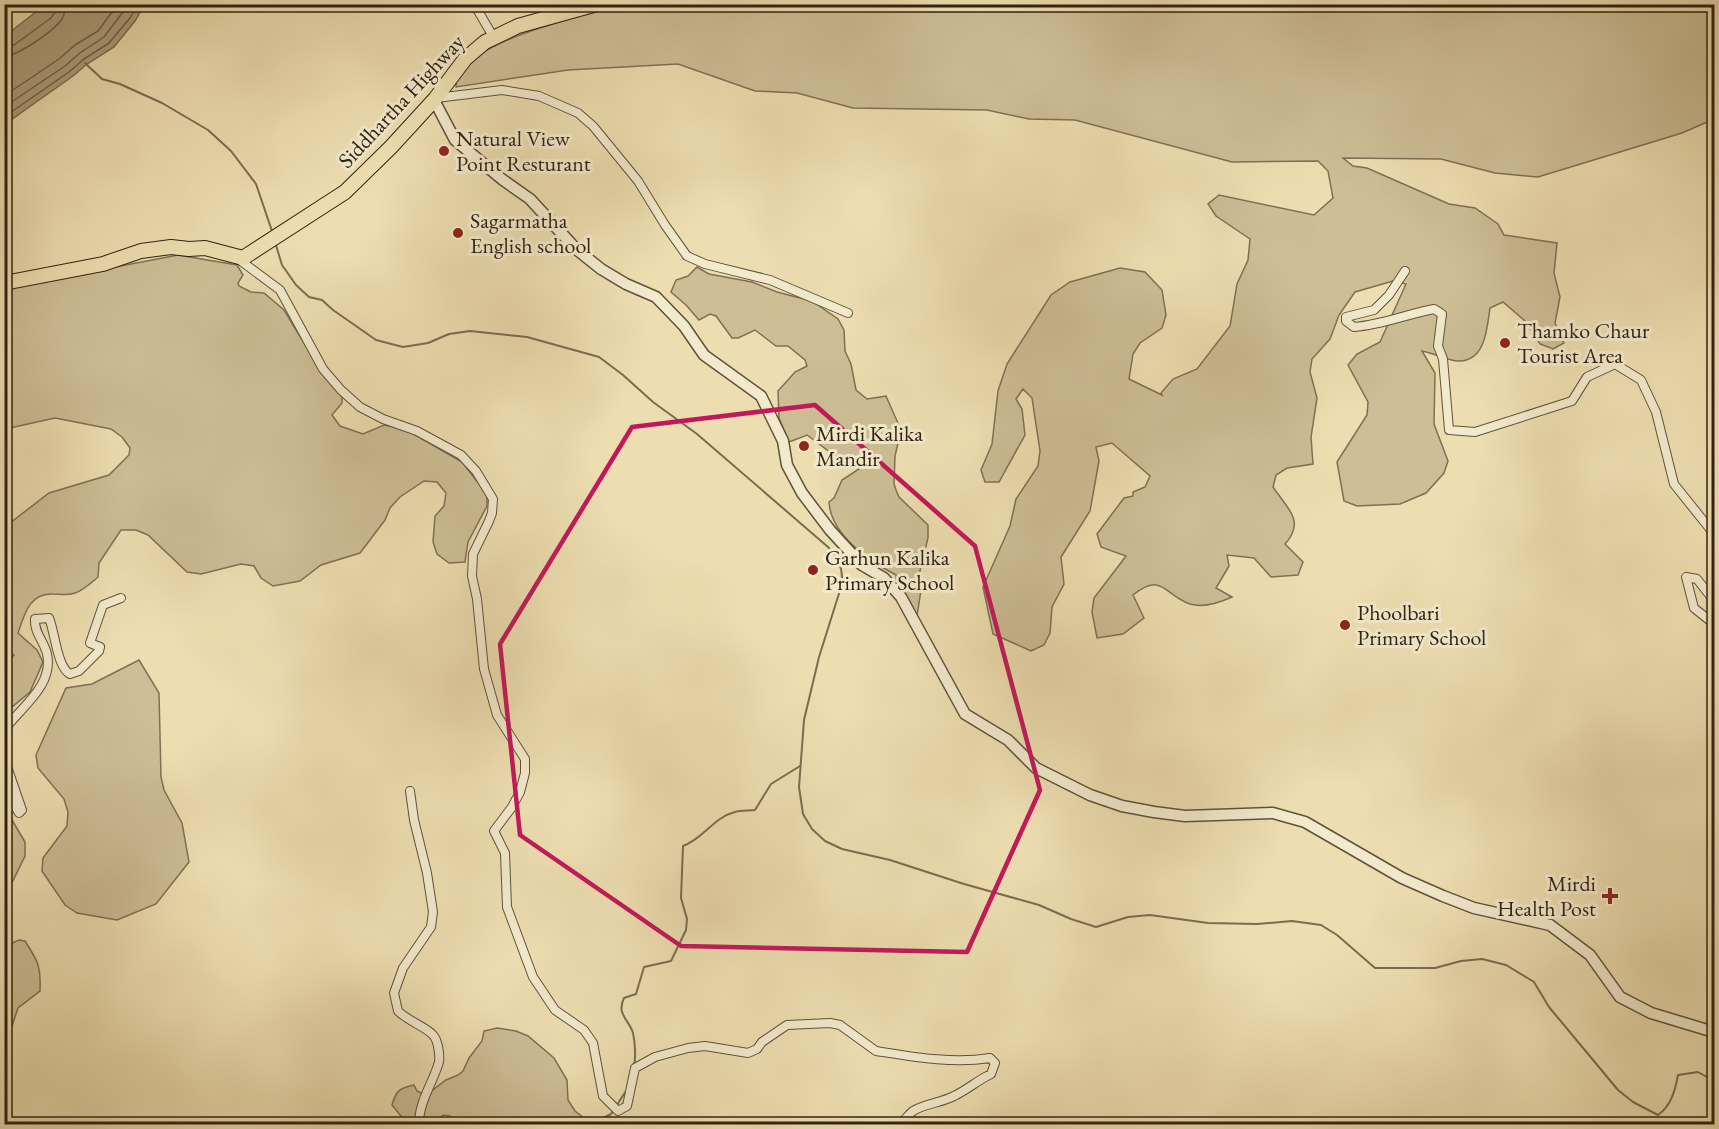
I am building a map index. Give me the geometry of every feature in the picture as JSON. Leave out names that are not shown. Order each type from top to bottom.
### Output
[{"type":"highway","name":"Siddhartha Highway","points":[[239,257],[345,192],[435,99],[465,59],[485,42],[518,26],[597,4]]},
{"type":"highway","points":[[4,283],[103,264],[141,251],[165,247],[205,248],[239,257]]},
{"type":"street","points":[[474,4],[494,38]]},
{"type":"street","points":[[848,313],[770,280],[705,264],[687,256],[638,180],[593,126],[578,113],[539,96],[502,90],[435,99],[454,140],[530,199],[576,249],[601,269],[626,284],[656,297],[684,326],[704,355],[760,396],[783,441],[787,465],[802,493],[830,530],[862,565],[884,578],[901,597],[965,714],[1008,740],[1036,768],[1090,795],[1122,806],[1185,816],[1273,813],[1305,822],[1402,878],[1443,896],[1483,911],[1550,925],[1590,955],[1620,997],[1651,1013],[1714,1032]]},
{"type":"street","points":[[239,257],[280,290],[323,369],[340,390],[360,407],[383,419],[417,431],[461,455],[476,471],[493,500],[492,513],[473,554],[472,576],[477,599],[484,669],[497,715],[525,759],[525,773],[520,792],[494,831],[505,854],[507,907],[533,977],[555,1011],[584,1030],[593,1043],[603,1096],[618,1111],[627,1106],[635,1068],[655,1057],[705,1046],[748,1053],[787,1025],[830,1023],[848,1029],[867,1046],[876,1050],[950,1061],[990,1058],[995,1063],[991,1074],[950,1098],[915,1110],[900,1125]]},
{"type":"street","points":[[1405,271],[1389,296],[1374,310],[1346,317],[1346,321],[1354,327],[1382,323],[1434,309],[1442,314],[1438,346],[1443,359],[1449,430],[1475,432],[1572,401],[1587,377],[1616,364],[1641,380],[1656,412],[1674,484],[1714,534]]},
{"type":"street","points":[[1714,596],[1711,597],[1697,579],[1686,577],[1694,608],[1714,624]]},
{"type":"street","points":[[4,730],[34,697],[47,667],[48,657],[34,628],[35,619],[49,618],[62,664],[66,672],[70,674],[78,672],[99,651],[100,647],[90,643],[104,605],[121,598]]},
{"type":"street","points":[[4,758],[22,810],[19,813],[4,788]]},
{"type":"street","points":[[410,790],[414,820],[427,873],[432,912],[431,927],[403,968],[394,993],[398,1011],[418,1026],[430,1031],[436,1038],[439,1060],[419,1115],[419,1125]]},
{"type":"highlighted area","points":[[815,405],[975,546],[1040,790],[967,952],[681,946],[520,835],[500,644],[632,427]]},
{"type":"shaded area","points":[[619,5],[1714,5],[1714,119],[1682,133],[1538,177],[1495,173],[1441,159],[1343,158],[1353,166],[1367,168],[1449,204],[1475,208],[1498,224],[1504,235],[1557,243],[1554,273],[1560,297],[1555,323],[1564,343],[1553,349],[1540,344],[1525,321],[1503,302],[1490,308],[1484,342],[1475,355],[1468,360],[1455,361],[1422,351],[1435,373],[1434,424],[1448,461],[1444,473],[1426,493],[1400,504],[1357,506],[1344,501],[1337,462],[1367,415],[1368,402],[1348,365],[1357,354],[1380,342],[1406,284],[1393,281],[1355,292],[1339,315],[1330,339],[1312,359],[1310,372],[1317,398],[1311,437],[1313,464],[1287,468],[1276,475],[1273,487],[1294,521],[1291,536],[1285,544],[1303,562],[1298,575],[1271,577],[1254,558],[1227,555],[1229,566],[1216,588],[1232,597],[1212,604],[1195,605],[1181,600],[1163,587],[1150,585],[1133,595],[1144,618],[1123,634],[1097,638],[1092,612],[1094,598],[1126,556],[1101,547],[1097,534],[1124,498],[1133,496],[1133,492],[1145,487],[1150,476],[1112,443],[1096,447],[1099,461],[1090,511],[1061,557],[1064,584],[1052,607],[1050,633],[1044,645],[1031,651],[993,634],[983,587],[1010,526],[1016,499],[1038,466],[1040,451],[1032,398],[1023,389],[1016,399],[1022,409],[1025,435],[999,482],[985,482],[981,470],[992,444],[998,391],[1007,364],[1051,295],[1070,282],[1120,268],[1145,272],[1162,290],[1166,315],[1162,328],[1140,343],[1133,354],[1129,379],[1162,395],[1161,393],[1173,379],[1197,369],[1230,326],[1237,284],[1248,260],[1250,239],[1216,216],[1208,204],[1219,195],[1314,215],[1333,198],[1328,171],[1318,161],[1232,162],[1075,120],[1029,119],[987,110],[853,108],[797,93],[755,91],[678,64],[568,70],[456,87],[459,74],[471,61],[488,50],[532,31]]},
{"type":"shaded area","points":[[178,255],[237,265],[243,275],[238,283],[239,286],[251,292],[264,293],[284,310],[321,371],[342,397],[342,403],[332,415],[340,426],[363,434],[384,425],[405,429],[462,462],[487,496],[487,506],[468,542],[465,562],[449,563],[437,554],[433,542],[435,516],[444,506],[446,493],[437,482],[424,481],[400,497],[390,508],[385,520],[360,553],[321,565],[300,581],[273,586],[261,578],[254,566],[241,564],[201,574],[187,572],[148,535],[136,530],[121,530],[99,563],[98,577],[90,584],[72,594],[38,597],[29,607],[18,633],[37,650],[43,662],[30,692],[5,713],[5,664],[14,655],[4,647],[4,535],[10,523],[49,493],[109,475],[129,455],[130,448],[122,437],[111,429],[55,418],[5,429],[5,288]]},
{"type":"shaded area","points":[[697,267],[709,274],[752,282],[777,292],[812,301],[838,319],[844,330],[845,351],[851,364],[856,390],[867,399],[886,396],[901,430],[895,456],[894,484],[899,497],[928,525],[928,538],[920,570],[921,590],[917,616],[896,585],[896,575],[853,546],[831,514],[829,502],[834,498],[842,480],[859,469],[857,462],[838,458],[807,435],[789,442],[779,418],[778,391],[795,372],[807,366],[805,360],[788,346],[776,346],[755,330],[738,338],[732,338],[716,316],[710,314],[699,320],[671,292],[676,280],[688,276]]},
{"type":"shaded area","points":[[139,660],[159,693],[161,777],[164,790],[182,823],[189,862],[156,904],[117,920],[77,913],[65,905],[42,871],[43,858],[67,826],[68,812],[64,799],[38,768],[36,755],[66,688],[92,684]]},
{"type":"shaded area","points":[[5,808],[25,842],[25,856],[5,897]]},
{"type":"shaded area","points":[[19,940],[25,941],[36,959],[40,975],[40,991],[18,1008],[12,1026],[5,1030],[5,971],[12,943]]},
{"type":"shaded area","points":[[497,1028],[516,1031],[528,1036],[554,1058],[567,1080],[568,1100],[575,1111],[584,1118],[581,1124],[462,1122],[443,1115],[433,1124],[404,1124],[405,1121],[392,1105],[399,1091],[414,1085],[417,1091],[423,1094],[458,1075],[482,1041],[484,1031]]},
{"type":"water","points":[[46,4],[144,5],[135,21],[114,47],[5,124],[5,36]]},
{"type":"waterway","points":[[85,63],[102,79],[120,84],[162,103],[208,130],[231,151],[256,184],[273,234]]},
{"type":"waterway","points":[[275,242],[282,265],[296,285],[309,297],[322,300],[376,340],[403,347],[428,343],[449,334],[470,331],[527,337],[599,357],[653,402],[697,434],[828,547],[840,564],[842,584],[819,657],[804,720],[799,787],[803,814],[812,829],[825,841],[842,849],[890,860],[1039,905],[1096,927],[1128,917],[1150,915],[1208,923],[1257,924],[1292,921],[1321,925],[1337,935],[1375,968],[1435,968],[1461,961],[1482,959],[1506,965],[1534,982],[1549,1007],[1618,1090],[1633,1102],[1658,1115],[1672,1098],[1678,1075],[1698,1072],[1714,1081]]},
{"type":"waterway","points":[[634,1066],[633,1033],[622,1013],[622,1004],[624,998],[636,994],[644,967],[671,961],[686,930],[687,919],[681,898],[683,846],[697,838],[721,818],[737,811],[755,810],[771,784],[800,766]]},
{"type":"waterway","points":[[598,1124],[598,1121],[611,1114],[626,1091]]},
{"type":"place","name":"Natural View Point Resturant","points":[[444,151]]},
{"type":"place","name":"Sagarmatha English school","points":[[458,233]]},
{"type":"place","name":"Thamko Chaur Tourist Area","points":[[1505,343]]},
{"type":"place","name":"Mirdi Kalika Mandir","points":[[804,446]]},
{"type":"place","name":"Garhun Kalika Primary School","points":[[813,570]]},
{"type":"place","name":"Phoolbari Primary School","points":[[1345,625]]},
{"type":"place","name":"Mirdi Health Post","points":[[1610,896]]}]
